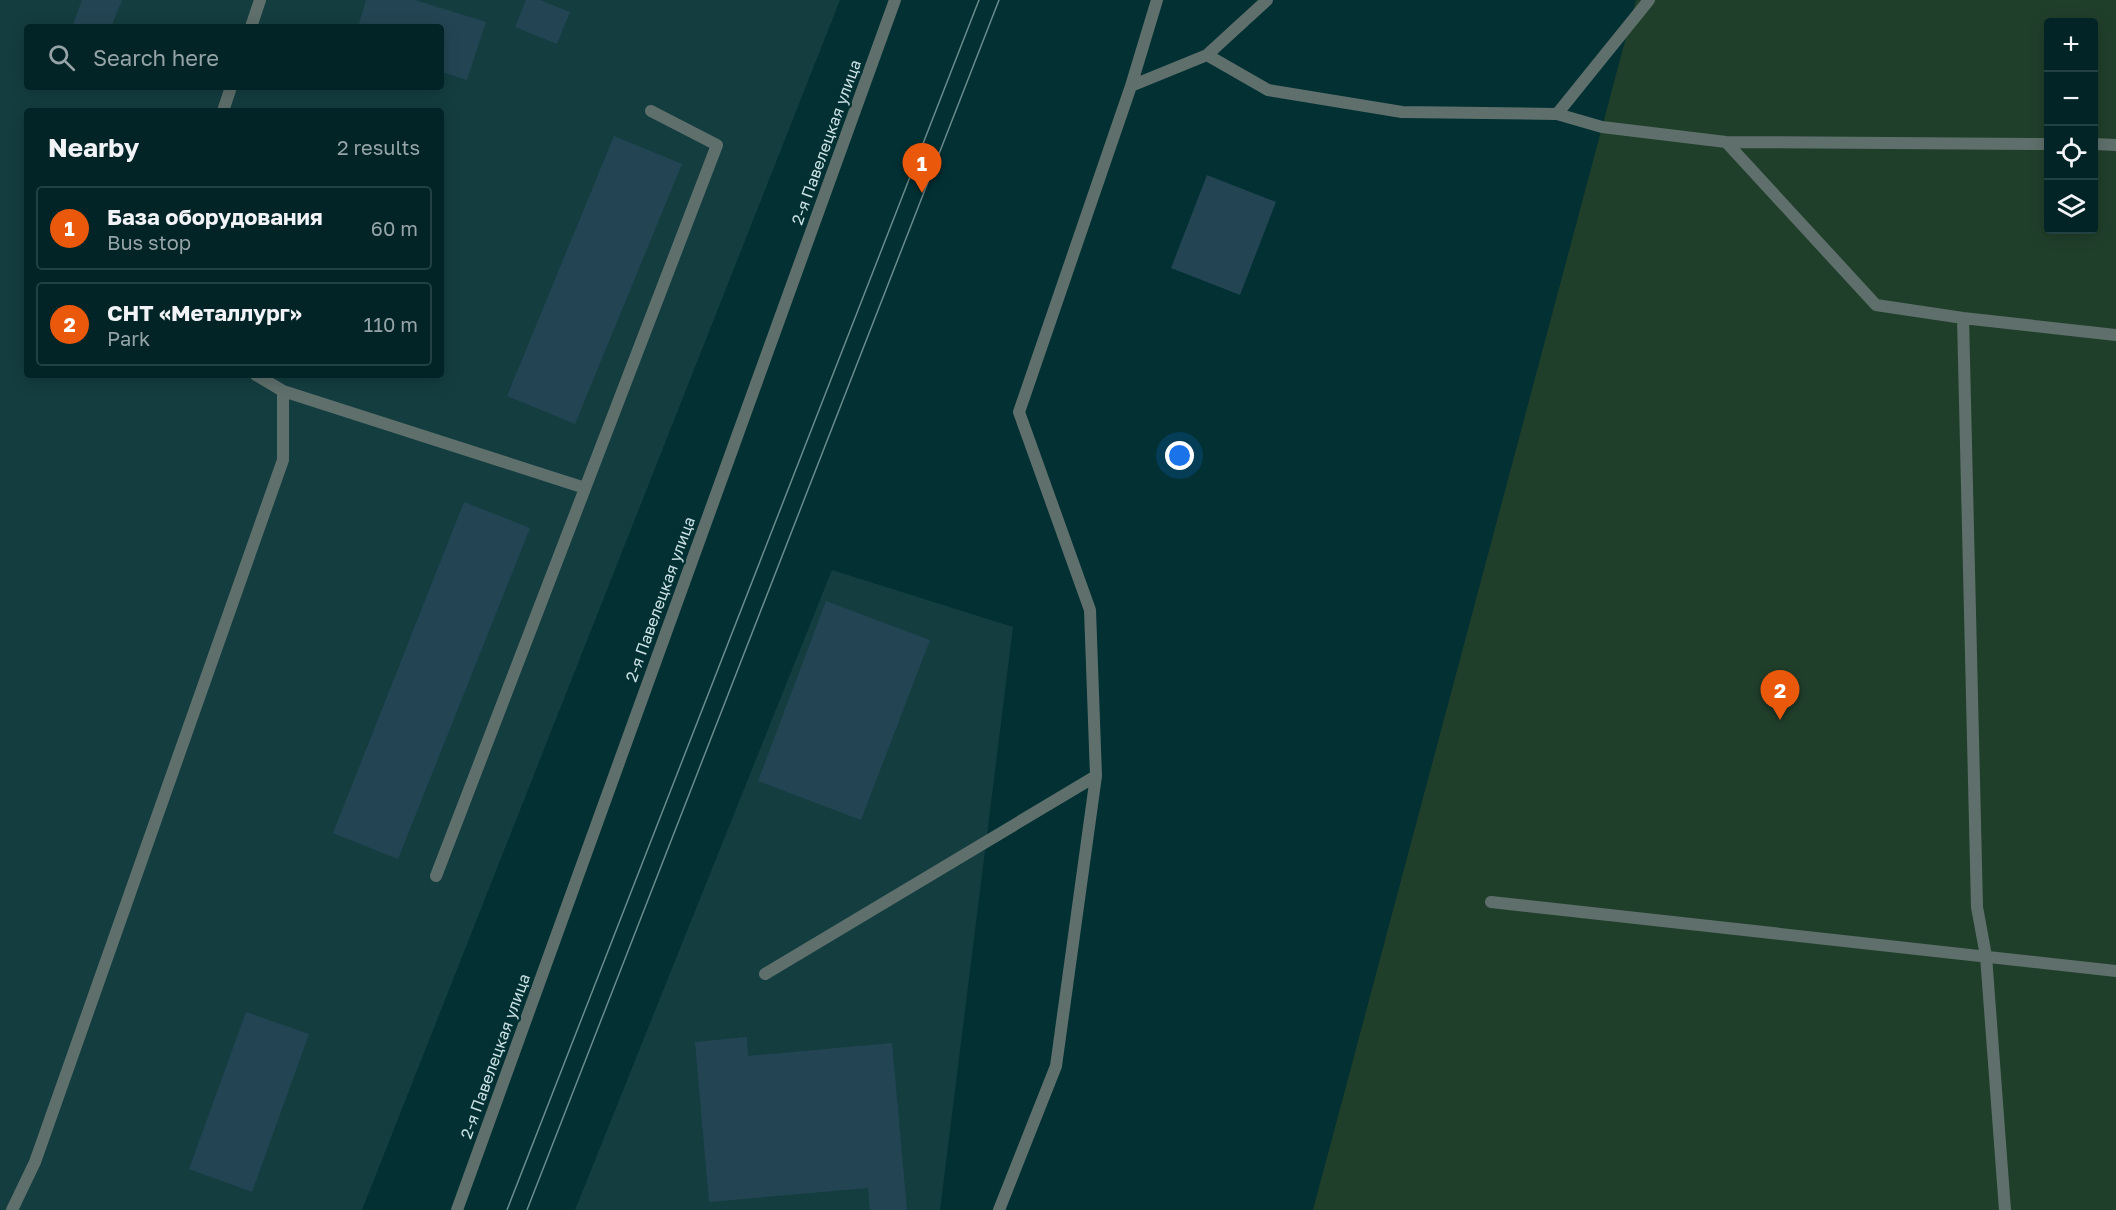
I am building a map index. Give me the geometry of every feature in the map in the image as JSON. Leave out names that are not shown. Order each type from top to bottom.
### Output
[{"type":"street","points":[[252,24],[260,0]]},
{"type":"street","name":"2-я Павелецкая улица","points":[[457,1210],[895,0]]},
{"type":"street","points":[[999,1210],[1056,1066],[1096,776],[1089,610],[1019,412],[1131,86],[1157,0]]},
{"type":"street","points":[[1131,86],[1207,55],[1266,0]]},
{"type":"street","points":[[1557,114],[1649,0]]},
{"type":"street","points":[[1207,55],[1268,90],[1402,112],[1557,114],[1602,127],[1726,142],[2044,144]]},
{"type":"street","points":[[224,108],[230,90]]},
{"type":"street","points":[[436,876],[717,145],[651,111]]},
{"type":"street","points":[[1726,142],[1876,305],[1963,318],[2116,335]]},
{"type":"street","points":[[2098,144],[2116,145]]},
{"type":"street","points":[[1963,318],[1977,907],[1986,956],[2005,1210]]},
{"type":"street","points":[[261,378],[283,391],[585,488]]},
{"type":"street","points":[[12,1210],[35,1162],[283,460],[283,391]]},
{"type":"street","points":[[765,974],[1096,776]]},
{"type":"street","points":[[1491,903],[2116,971]]},
{"type":"shaded area","points":[[0,0],[840,0],[362,1210],[0,1210]]},
{"type":"shaded area","points":[[832,570],[1013,627],[940,1210],[575,1210]]},
{"type":"green space","points":[[1636,0],[2116,0],[2116,1210],[1313,1210]]},
{"type":"building","points":[[82,0],[122,0],[112,24],[73,24]]},
{"type":"building","points":[[366,0],[415,0],[486,22],[467,80],[444,73],[444,24],[359,24]]},
{"type":"building","points":[[526,0],[540,0],[570,12],[557,44],[515,27]]},
{"type":"building","points":[[614,136],[682,164],[575,424],[507,396]]},
{"type":"building","points":[[1207,175],[1276,202],[1240,295],[1171,268]]},
{"type":"building","points":[[464,502],[530,528],[398,859],[333,833]]},
{"type":"building","points":[[826,601],[930,640],[861,820],[758,781]]},
{"type":"building","points":[[246,1012],[309,1034],[252,1192],[189,1169]]},
{"type":"building","points":[[747,1037],[748,1056],[892,1043],[907,1210],[870,1210],[868,1188],[709,1202],[695,1042]]},
{"type":"tram line","points":[[507,1210],[979,0]]},
{"type":"tram line","points":[[527,1210],[999,0]]},
{"type":"place","name":"База оборудования","points":[[922,193]]},
{"type":"place","name":"СНТ «Металлург»","points":[[1780,720]]}]
